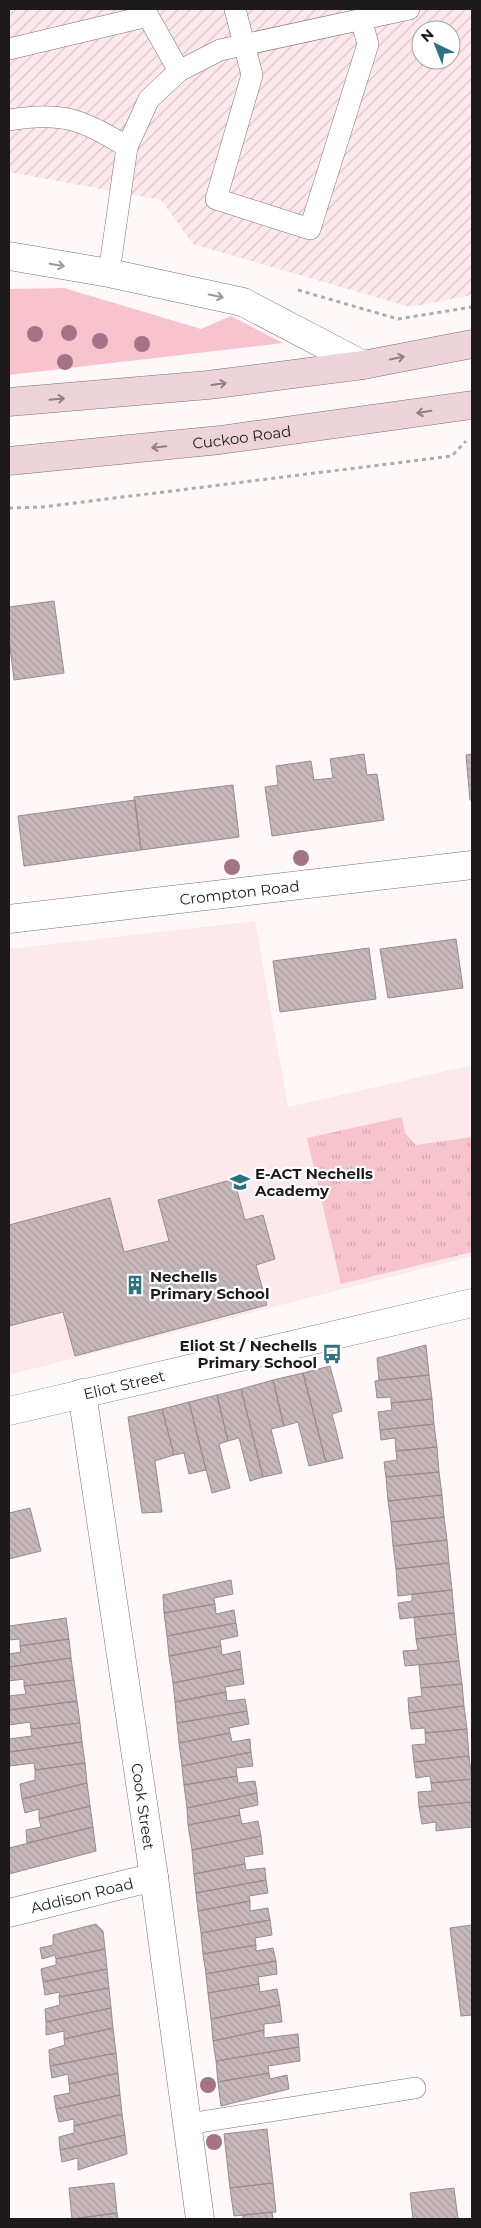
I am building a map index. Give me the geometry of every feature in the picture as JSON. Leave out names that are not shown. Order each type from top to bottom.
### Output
[{"type":"main road","points":[[9,402],[208,385],[363,364],[472,344]]},
{"type":"main road","name":"Cuckoo Road","points":[[9,460],[220,440],[472,404]]},
{"type":"street","points":[[9,256],[109,274],[244,302],[363,364]]},
{"type":"street","name":"Crompton Road","points":[[9,919],[472,865]]},
{"type":"street","name":"Eliot Street","points":[[9,1411],[472,1303]]},
{"type":"street","name":"Cook Street","points":[[82,1393],[154,1876],[200,2219]]},
{"type":"street","name":"Addison Road","points":[[9,1913],[154,1876]]},
{"type":"lane","points":[[234,9],[252,75],[216,199],[310,229],[368,44],[361,19]]},
{"type":"lane","points":[[109,274],[127,147],[149,99],[179,71],[220,50],[409,9]]},
{"type":"lane","points":[[9,49],[148,16],[179,71]]},
{"type":"lane","points":[[9,120],[30,116],[68,117],[102,131],[127,147]]},
{"type":"lane","points":[[188,2124],[415,2088]]},
{"type":"path","points":[[411,316],[472,308]]},
{"type":"path","points":[[9,508],[53,506],[452,456],[470,436]]},
{"type":"shaded area","points":[[9,9],[472,9],[472,295],[410,307],[193,244],[161,200],[9,172]]},
{"type":"shaded area","name":"E-ACT Nechells Academy","points":[[255,921],[288,1107],[472,1065],[472,1256],[9,1375],[9,949]]},
{"type":"green space","points":[[64,288],[201,329],[231,316],[283,343],[9,375],[9,289]]},
{"type":"green space","points":[[402,1117],[405,1133],[416,1145],[472,1137],[472,1252],[341,1284],[307,1138]]},
{"type":"building","points":[[54,601],[64,673],[14,680],[9,639],[9,607]]},
{"type":"building","points":[[364,754],[367,775],[377,774],[384,820],[272,836],[265,787],[278,785],[276,766],[311,761],[314,780],[333,778],[330,759]]},
{"type":"building","points":[[472,754],[472,800],[470,800],[466,755]]},
{"type":"building","points":[[233,785],[239,837],[141,850],[134,797]]},
{"type":"building","points":[[135,800],[141,850],[24,866],[18,816]]},
{"type":"building","points":[[456,939],[463,988],[388,998],[380,949]]},
{"type":"building","points":[[369,948],[376,999],[280,1012],[273,961]]},
{"type":"building","name":"Nechells Primary School","points":[[234,1179],[245,1220],[263,1215],[275,1259],[256,1265],[267,1305],[75,1356],[63,1312],[9,1326],[9,1225],[110,1198],[124,1252],[169,1241],[158,1200]]},
{"type":"building","points":[[426,1345],[429,1375],[379,1380],[377,1358]]},
{"type":"building","points":[[330,1366],[342,1411],[332,1414],[343,1458],[326,1462],[303,1373]]},
{"type":"building","points":[[303,1373],[326,1462],[309,1466],[298,1422],[284,1426],[273,1380]]},
{"type":"building","points":[[429,1375],[432,1399],[391,1403],[391,1397],[377,1398],[375,1381]]},
{"type":"building","points":[[273,1380],[284,1426],[271,1429],[282,1473],[263,1477],[241,1389]]},
{"type":"building","points":[[241,1389],[263,1477],[250,1481],[239,1438],[228,1441],[217,1395]]},
{"type":"building","points":[[217,1395],[228,1441],[219,1444],[230,1488],[212,1493],[189,1402]]},
{"type":"building","points":[[432,1399],[434,1424],[380,1430],[378,1412],[392,1410],[391,1403]]},
{"type":"building","points":[[189,1402],[206,1470],[189,1474],[184,1453],[174,1455],[162,1409]]},
{"type":"building","points":[[162,1409],[174,1455],[155,1461],[162,1512],[142,1513],[128,1417]]},
{"type":"building","points":[[434,1424],[437,1447],[396,1451],[395,1438],[381,1440],[380,1430]]},
{"type":"building","points":[[437,1447],[439,1472],[386,1477],[384,1462],[397,1460],[396,1451]]},
{"type":"building","points":[[439,1472],[442,1495],[388,1501],[386,1477]]},
{"type":"building","points":[[442,1495],[444,1517],[391,1522],[388,1501]]},
{"type":"building","points":[[30,1508],[41,1551],[9,1559],[9,1513]]},
{"type":"building","points":[[444,1517],[447,1540],[393,1546],[391,1522]]},
{"type":"building","points":[[447,1540],[449,1563],[396,1569],[393,1546]]},
{"type":"building","points":[[449,1563],[452,1590],[398,1596],[396,1569]]},
{"type":"building","points":[[231,1580],[233,1594],[214,1598],[215,1604],[164,1613],[163,1595]]},
{"type":"building","points":[[452,1590],[454,1613],[400,1619],[398,1603],[412,1601],[412,1594]]},
{"type":"building","points":[[215,1604],[216,1614],[234,1610],[236,1623],[167,1636],[164,1613]]},
{"type":"building","points":[[454,1613],[456,1634],[416,1639],[414,1617]]},
{"type":"building","points":[[66,1618],[69,1639],[20,1646],[20,1639],[9,1640],[9,1626]]},
{"type":"building","points":[[236,1623],[238,1636],[220,1640],[221,1646],[169,1656],[167,1636]]},
{"type":"building","points":[[456,1634],[459,1661],[405,1666],[403,1651],[418,1650],[416,1639]]},
{"type":"building","points":[[69,1639],[71,1658],[9,1667],[9,1654],[21,1652],[20,1646]]},
{"type":"building","points":[[221,1646],[222,1655],[240,1651],[242,1669],[173,1683],[169,1656]]},
{"type":"building","points":[[71,1658],[74,1680],[24,1686],[24,1679],[9,1681],[9,1667]]},
{"type":"building","points":[[459,1661],[462,1684],[421,1688],[419,1665]]},
{"type":"building","points":[[242,1669],[244,1684],[225,1687],[226,1692],[175,1702],[173,1683]]},
{"type":"building","points":[[74,1680],[77,1701],[9,1710],[9,1696],[26,1694],[24,1686]]},
{"type":"building","points":[[462,1684],[464,1706],[409,1713],[408,1698],[422,1696],[421,1688]]},
{"type":"building","points":[[226,1692],[227,1701],[245,1699],[247,1711],[177,1723],[175,1702]]},
{"type":"building","points":[[77,1701],[80,1723],[31,1729],[30,1722],[9,1725],[9,1710]]},
{"type":"building","points":[[464,1706],[467,1729],[425,1733],[425,1728],[411,1729],[409,1713]]},
{"type":"building","points":[[247,1711],[249,1724],[229,1728],[230,1733],[179,1743],[177,1723]]},
{"type":"building","points":[[80,1723],[82,1742],[9,1752],[9,1739],[32,1736],[31,1729]]},
{"type":"building","points":[[467,1729],[469,1756],[414,1762],[412,1745],[426,1744],[425,1733]]},
{"type":"building","points":[[230,1733],[232,1742],[250,1739],[251,1752],[182,1766],[179,1743]]},
{"type":"building","points":[[82,1742],[85,1763],[35,1770],[34,1763],[10,1766],[9,1752]]},
{"type":"building","points":[[251,1752],[253,1766],[236,1768],[237,1776],[184,1785],[182,1766]]},
{"type":"building","points":[[469,1756],[472,1779],[431,1783],[430,1776],[416,1778],[414,1762]]},
{"type":"building","points":[[85,1763],[87,1783],[22,1799],[20,1784],[35,1780],[35,1770]]},
{"type":"building","points":[[237,1776],[238,1783],[255,1781],[257,1793],[187,1808],[184,1785]]},
{"type":"building","points":[[472,1779],[472,1802],[419,1807],[418,1792],[432,1791],[431,1783]]},
{"type":"building","points":[[87,1783],[90,1806],[39,1819],[39,1809],[25,1813],[22,1799]]},
{"type":"building","points":[[257,1793],[258,1805],[239,1809],[240,1815],[188,1825],[187,1808]]},
{"type":"building","points":[[472,1802],[472,1827],[436,1831],[436,1822],[422,1824],[419,1807]]},
{"type":"building","points":[[90,1806],[93,1827],[27,1843],[26,1830],[41,1827],[39,1819]]},
{"type":"building","points":[[240,1815],[242,1824],[258,1821],[261,1836],[192,1850],[188,1825]]},
{"type":"building","points":[[93,1827],[96,1851],[9,1874],[9,1848]]},
{"type":"building","points":[[261,1836],[263,1854],[244,1857],[245,1864],[194,1874],[192,1850]]},
{"type":"building","points":[[245,1864],[246,1870],[265,1868],[266,1880],[196,1893],[194,1874]]},
{"type":"building","points":[[266,1880],[268,1893],[249,1896],[250,1901],[198,1911],[196,1893]]},
{"type":"building","points":[[250,1901],[250,1911],[268,1908],[270,1920],[201,1933],[198,1911]]},
{"type":"building","points":[[270,1920],[272,1935],[255,1938],[256,1945],[203,1954],[201,1933]]},
{"type":"building","points":[[96,1924],[103,1931],[105,1949],[56,1959],[55,1955],[42,1959],[40,1948],[53,1945],[53,1935]]},
{"type":"building","points":[[472,1925],[472,2015],[461,2016],[450,1928]]},
{"type":"building","points":[[256,1945],[256,1951],[273,1948],[276,1961],[206,1974],[203,1954]]},
{"type":"building","points":[[105,1949],[107,1969],[43,1982],[41,1969],[56,1965],[56,1959]]},
{"type":"building","points":[[276,1961],[277,1974],[258,1977],[259,1984],[208,1993],[206,1974]]},
{"type":"building","points":[[107,1969],[109,1988],[59,1997],[60,1992],[45,1995],[43,1982]]},
{"type":"building","points":[[259,1984],[260,1992],[277,1989],[280,2005],[211,2019],[208,1993]]},
{"type":"building","points":[[109,1988],[111,2008],[46,2022],[45,2009],[60,2005],[59,1997]]},
{"type":"building","points":[[280,2005],[282,2022],[264,2024],[264,2030],[213,2041],[211,2019]]},
{"type":"building","points":[[111,2008],[113,2028],[64,2039],[64,2031],[46,2035],[46,2022]]},
{"type":"building","points":[[113,2028],[116,2053],[50,2066],[49,2050],[65,2045],[64,2039]]},
{"type":"building","points":[[264,2030],[264,2038],[298,2034],[299,2047],[216,2061],[213,2041]]},
{"type":"building","points":[[299,2047],[300,2061],[268,2066],[269,2073],[218,2082],[216,2061]]},
{"type":"building","points":[[116,2053],[118,2073],[69,2084],[68,2074],[52,2078],[50,2066]]},
{"type":"building","points":[[118,2073],[120,2095],[56,2109],[54,2096],[70,2093],[69,2084]]},
{"type":"building","points":[[269,2073],[270,2079],[287,2075],[289,2089],[221,2106],[218,2082]]},
{"type":"building","points":[[120,2095],[122,2114],[74,2126],[74,2119],[59,2122],[56,2109]]},
{"type":"building","points":[[122,2114],[125,2135],[60,2150],[59,2137],[74,2133],[74,2126]]},
{"type":"building","points":[[267,2129],[273,2183],[230,2188],[224,2134]]},
{"type":"building","points":[[125,2135],[127,2154],[78,2170],[78,2158],[62,2162],[60,2150]]},
{"type":"building","points":[[114,2183],[117,2213],[72,2219],[69,2188]]},
{"type":"building","points":[[273,2183],[276,2212],[234,2216],[230,2188]]},
{"type":"building","points":[[454,2188],[458,2219],[413,2219],[410,2193]]},
{"type":"building","points":[[272,2212],[273,2219],[243,2219],[243,2215]]},
{"type":"building","points":[[117,2213],[118,2219],[72,2219]]},
{"type":"place","name":"E-ACT Nechells Academy","points":[[240,1182]]},
{"type":"place","name":"Nechells Primary School","points":[[135,1285]]},
{"type":"place","name":"Eliot St / Nechells Primary School","points":[[332,1354]]}]
